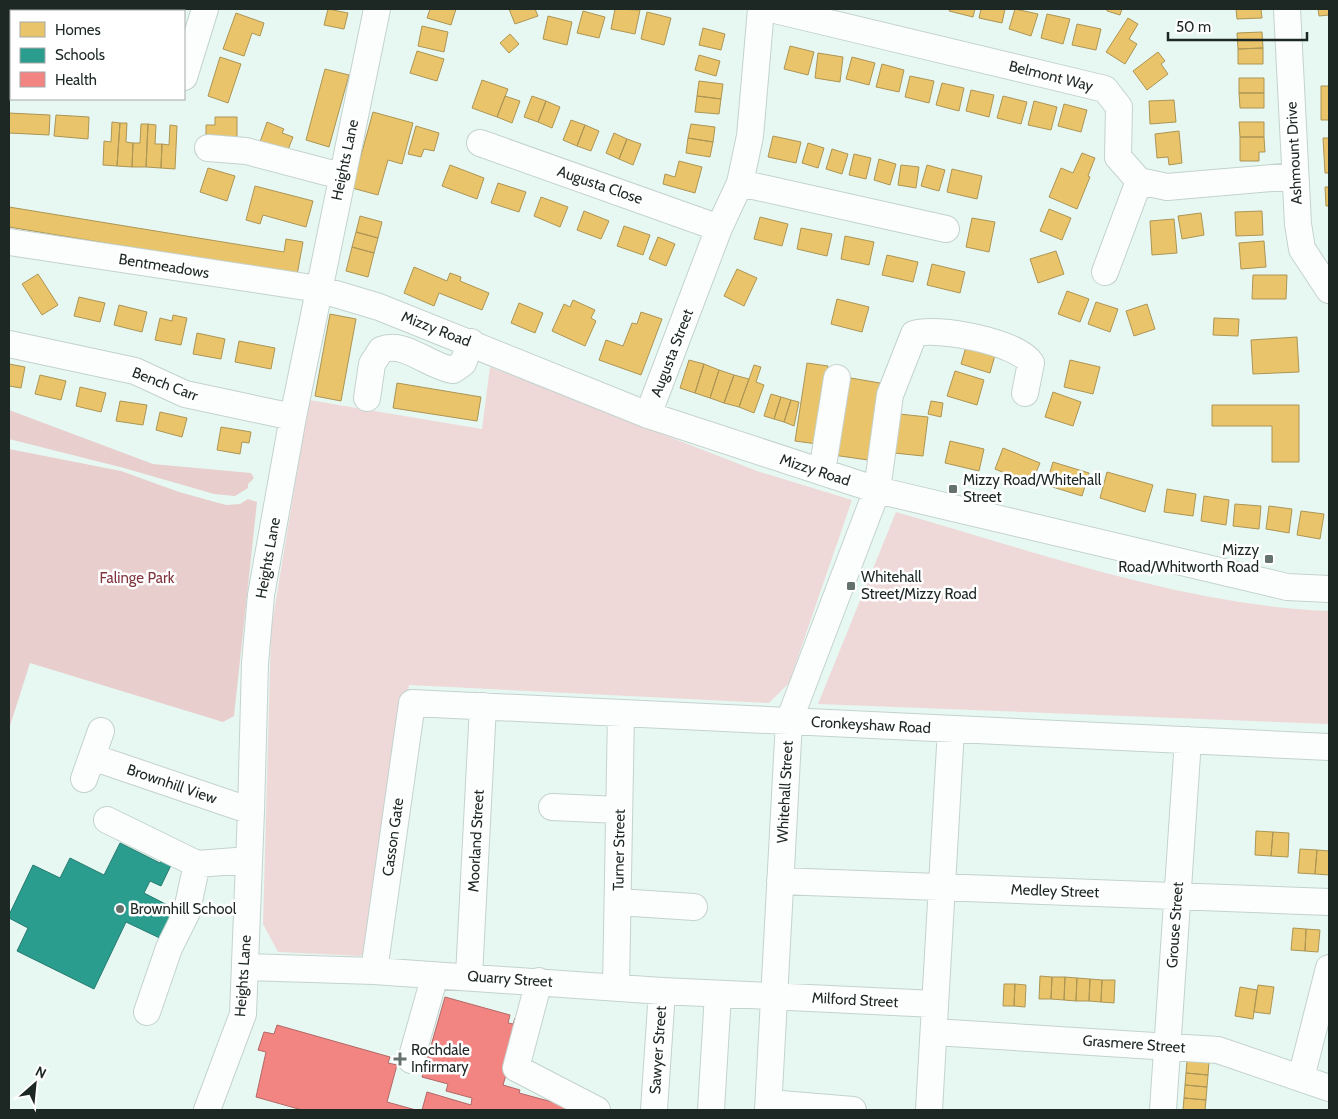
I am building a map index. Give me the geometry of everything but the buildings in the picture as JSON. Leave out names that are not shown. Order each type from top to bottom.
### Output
[{"type":"street","points":[[185,74],[204,9]]},
{"type":"street","name":"Heights Lane","points":[[208,1110],[243,1014],[255,663],[261,595],[292,417],[377,9]]},
{"type":"street","points":[[719,228],[740,183],[750,136],[762,9]]},
{"type":"street","name":"Belmont Way","points":[[772,9],[1105,89],[1119,108],[1118,157],[1139,181]]},
{"type":"street","name":"Ashmount Drive","points":[[1288,9],[1295,176],[1302,249],[1329,290]]},
{"type":"street","name":"Augusta Close","points":[[480,143],[719,228]]},
{"type":"street","points":[[208,148],[246,151],[341,176]]},
{"type":"street","points":[[1105,272],[1139,181],[1167,187],[1295,176]]},
{"type":"street","points":[[740,183],[946,229]]},
{"type":"street","name":"Augusta Street","points":[[648,415],[719,228]]},
{"type":"street","name":"Bentmeadows","points":[[9,242],[319,289]]},
{"type":"street","name":"Mizzy Road","points":[[319,289],[379,307],[471,342],[648,415],[877,490],[1287,586],[1329,588]]},
{"type":"street","name":"Whitehall Street","points":[[769,1106],[789,721],[877,490],[890,395],[914,334],[922,332],[965,336],[1015,350],[1027,357],[1031,363],[1025,393]]},
{"type":"street","points":[[367,398],[372,364],[381,350],[396,347],[440,368],[453,370],[462,363],[471,342]]},
{"type":"street","name":"Bench Carr","points":[[9,344],[135,371],[185,394],[292,417]]},
{"type":"street","points":[[822,472],[837,378]]},
{"type":"street","name":"Cronkeyshaw Road","points":[[412,703],[1329,747]]},
{"type":"street","name":"Casson Gate","points":[[374,971],[412,703]]},
{"type":"street","name":"Moorland Street","points":[[469,976],[483,706]]},
{"type":"street","name":"Turner Street","points":[[616,986],[622,713]]},
{"type":"street","points":[[929,1110],[951,729]]},
{"type":"street","name":"Brownhill View","points":[[100,731],[88,768],[251,810]]},
{"type":"street","name":"Grouse Street","points":[[1163,1110],[1188,740]]},
{"type":"street","points":[[552,807],[620,810]]},
{"type":"street","points":[[108,820],[198,864],[249,860]]},
{"type":"street","points":[[147,1012],[169,948],[186,914],[198,864]]},
{"type":"street","name":"Medley Street","points":[[780,881],[1329,902]]},
{"type":"street","points":[[618,902],[694,907]]},
{"type":"street","name":"Quarry Street","points":[[244,967],[469,976],[662,991],[775,996]]},
{"type":"street","points":[[1301,1078],[1329,968]]},
{"type":"street","points":[[411,1060],[435,975]]},
{"type":"street","points":[[539,982],[516,1068],[597,1110]]},
{"type":"street","name":"Sawyer Street","points":[[654,1110],[662,991]]},
{"type":"street","points":[[711,1110],[718,994]]},
{"type":"street","name":"Milford Street","points":[[775,996],[935,1004]]},
{"type":"street","name":"Grasmere Street","points":[[934,1032],[1218,1050],[1329,1088]]},
{"type":"street","points":[[769,1106],[853,1110]]},
{"type":"shaded area","points":[[490,367],[757,471],[852,500],[789,683],[769,703],[409,685],[370,939],[361,956],[278,952],[263,924],[271,630],[309,400],[482,429]]},
{"type":"shaded area","points":[[896,512],[1056,559],[1165,588],[1274,607],[1329,611],[1329,724],[818,704]]},
{"type":"green space","points":[[9,410],[153,464],[251,473],[254,478],[248,484],[248,488],[235,496],[214,494],[124,468],[9,439]]},
{"type":"green space","name":"Falinge Park","points":[[9,449],[121,471],[179,492],[226,505],[240,504],[248,499],[257,502],[234,716],[223,722],[30,663],[9,729]]},
{"type":"place","name":"Mizzy Road/Whitehall Street","points":[[953,489]]},
{"type":"place","name":"Mizzy Road/Whitworth Road","points":[[1269,559]]},
{"type":"place","name":"Whitehall Street/Mizzy Road","points":[[851,586]]},
{"type":"place","name":"Brownhill School","points":[[120,909]]},
{"type":"place","name":"Rochdale Infirmary","points":[[400,1059]]}]
